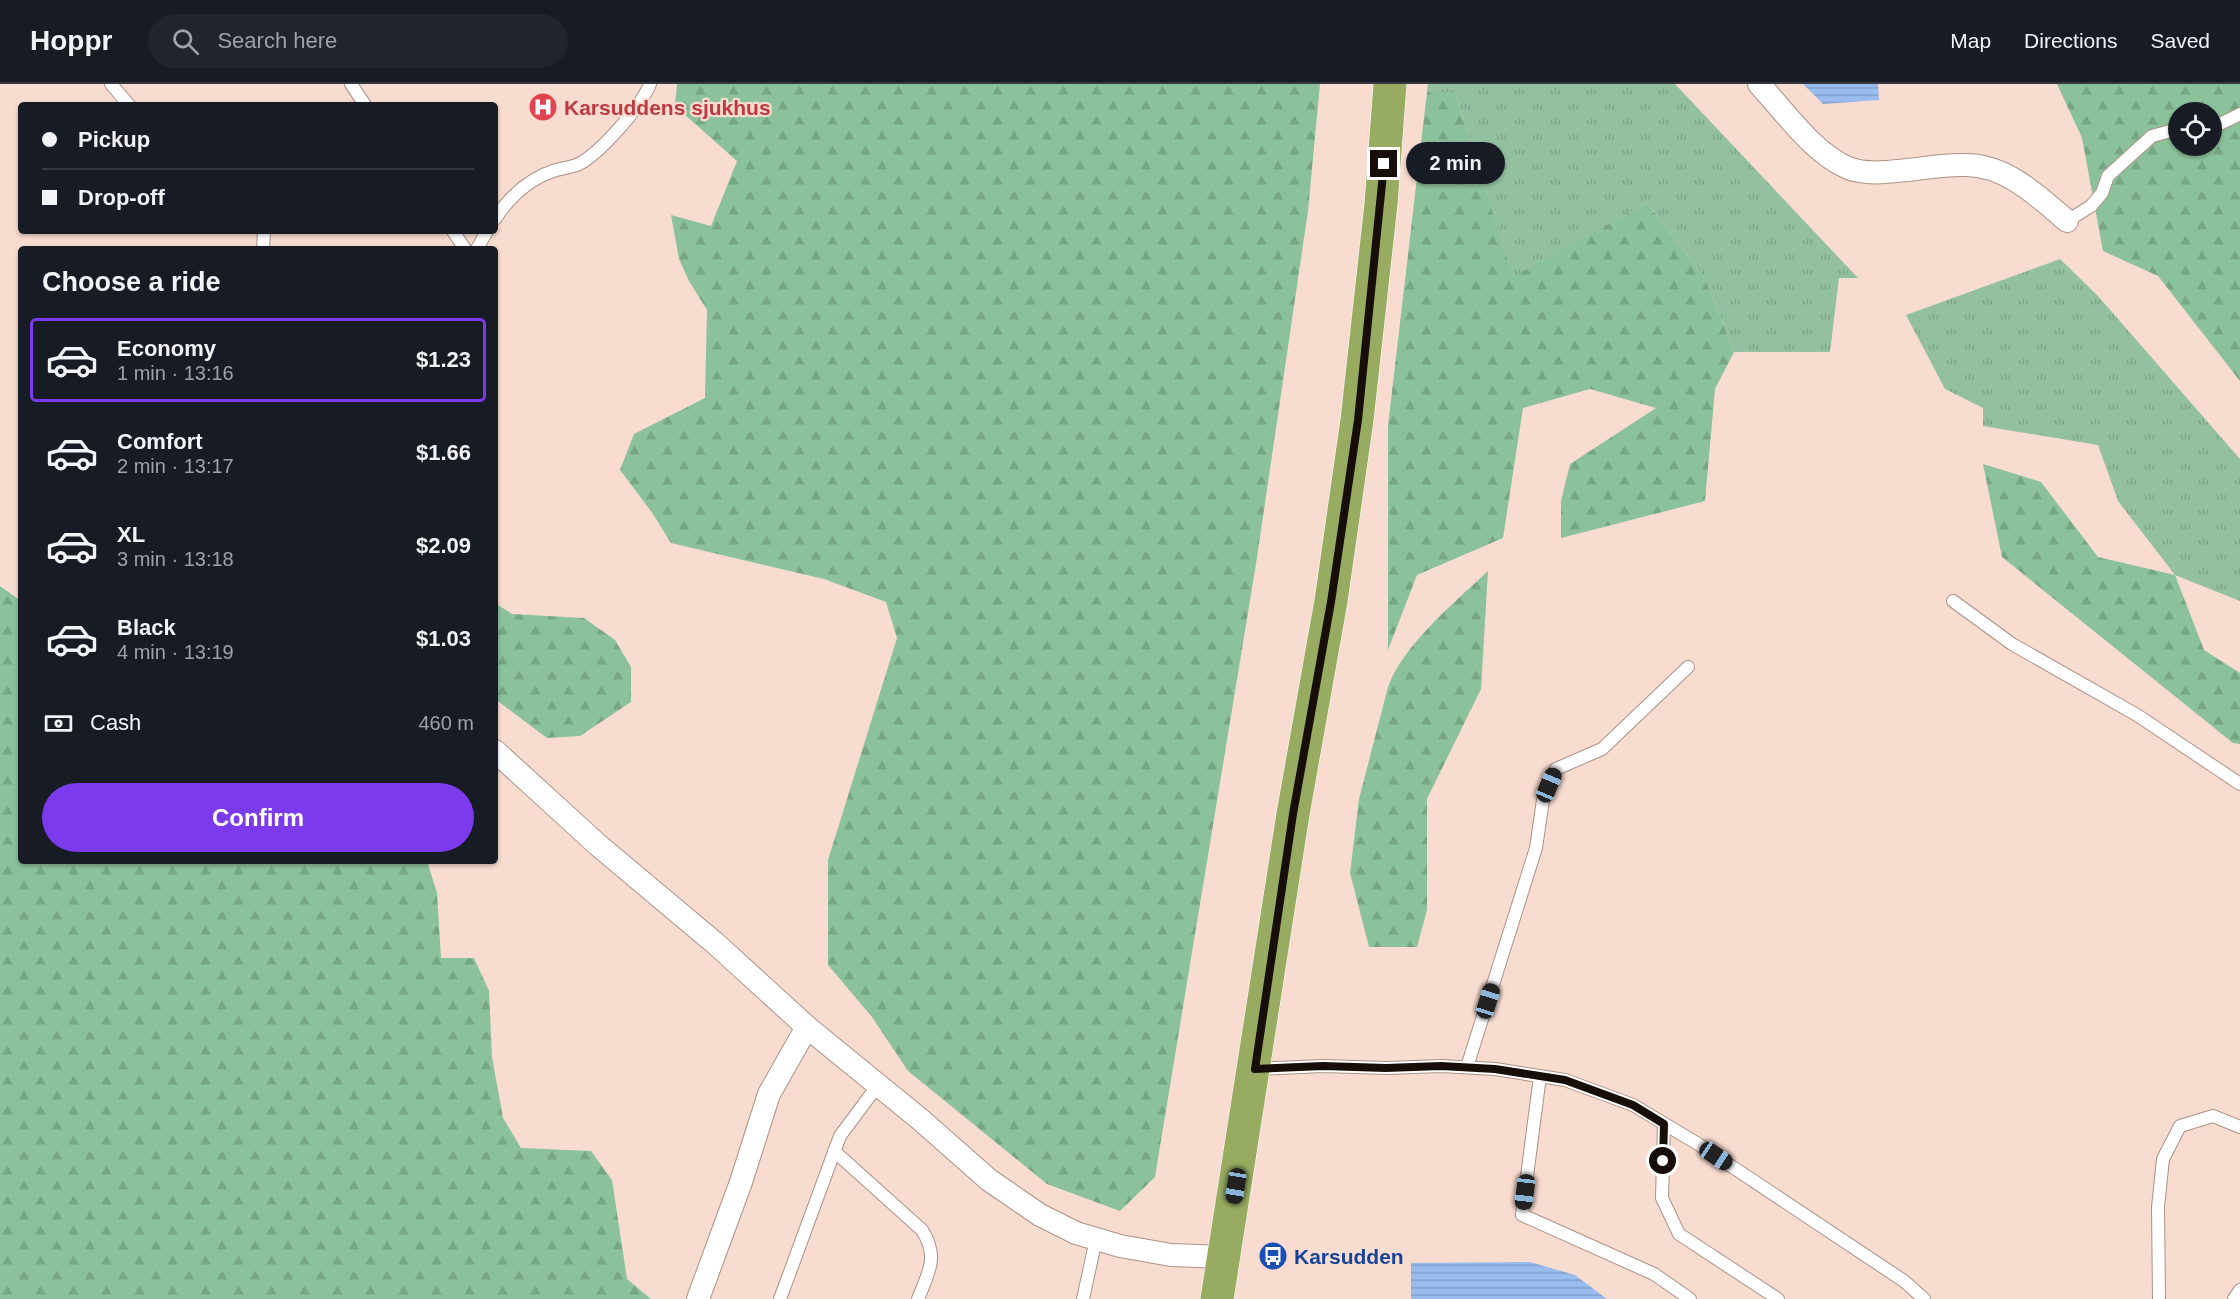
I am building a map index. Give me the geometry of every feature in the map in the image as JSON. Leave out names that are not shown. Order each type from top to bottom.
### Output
[{"type":"highway","points":[[1217,1299],[1255,1069],[1293,814],[1331,602],[1358,420],[1380,215],[1390,84]]},
{"type":"street","points":[[1759,84],[1819,149],[1850,169],[1869,172],[1968,165],[1989,168],[2009,177],[2036,195],[2067,221]]},
{"type":"street","points":[[498,754],[589,837],[716,944],[807,1027],[921,1120],[989,1180],[1040,1215],[1076,1233],[1120,1246],[1171,1255],[1224,1257]]},
{"type":"street","points":[[698,1299],[741,1182],[769,1094],[807,1027]]},
{"type":"lane","points":[[111,84],[126,102]]},
{"type":"lane","points":[[351,84],[363,102]]},
{"type":"lane","points":[[498,215],[518,192],[535,179],[576,165],[593,156],[627,117],[650,84]]},
{"type":"lane","points":[[2222,123],[2240,114]]},
{"type":"lane","points":[[2067,221],[2091,206],[2102,193],[2108,176],[2152,136],[2168,132]]},
{"type":"lane","points":[[1953,601],[2012,644],[2137,715],[2240,784]]},
{"type":"lane","points":[[1467,1067],[1536,848],[1543,800],[1556,769],[1602,748],[1688,667]]},
{"type":"lane","points":[[1255,1069],[1323,1066],[1386,1068],[1441,1066],[1495,1069],[1565,1080],[1633,1105],[1904,1281],[1924,1299]]},
{"type":"lane","points":[[1540,1076],[1522,1215],[1654,1274],[1690,1299]]},
{"type":"lane","points":[[780,1299],[840,1136],[878,1085]]},
{"type":"lane","points":[[2159,1299],[2158,1207],[2163,1159],[2180,1126],[2213,1116],[2240,1127]]},
{"type":"lane","points":[[1664,1124],[1662,1198],[1679,1234],[1778,1299]]},
{"type":"lane","points":[[834,1151],[922,1230],[929,1241],[932,1254],[931,1266],[918,1299]]},
{"type":"lane","points":[[1083,1299],[1096,1239]]},
{"type":"lane","points":[[2234,1299],[2240,1290]]},
{"type":"green space","points":[[677,84],[1320,84],[1308,211],[1256,564],[1155,1177],[1120,1211],[1047,1184],[908,1071],[872,1017],[828,965],[828,860],[897,638],[886,602],[824,579],[671,543],[653,514],[620,470],[634,434],[705,398],[707,310],[689,281],[679,259],[671,215],[711,226],[737,161],[675,106]]},
{"type":"green space","points":[[1428,84],[1675,84],[1858,278],[1839,278],[1830,352],[1734,352],[1705,278],[1647,203],[1513,278],[1455,92],[1427,92]]},
{"type":"green space","points":[[2057,84],[2240,84],[2240,381],[2158,276],[2103,251],[2082,138]]},
{"type":"green space","points":[[1427,92],[1455,92],[1513,277],[1647,203],[1705,278],[1734,352],[1715,389],[1705,501],[1561,538],[1561,501],[1570,464],[1656,408],[1590,389],[1523,408],[1503,538],[1417,575],[1388,650],[1388,426]]},
{"type":"green space","points":[[2060,259],[2098,296],[2240,459],[2240,601],[2175,575],[2118,501],[2098,445],[1983,426],[1983,408],[1945,389],[1906,315]]},
{"type":"green space","points":[[1983,464],[2041,482],[2098,557],[2175,575],[2204,650],[2240,673],[2240,744],[2233,743],[2002,557]]},
{"type":"green space","points":[[1488,571],[1481,689],[1427,799],[1427,910],[1417,947],[1369,947],[1350,873],[1359,799],[1388,687],[1395,671],[1418,640]]},
{"type":"green space","points":[[0,586],[18,599],[18,864],[428,864],[437,893],[441,958],[474,958],[489,991],[492,1057],[503,1118],[521,1148],[591,1151],[612,1180],[627,1279],[651,1299],[0,1299]]},
{"type":"green space","points":[[498,605],[512,614],[584,618],[615,640],[631,667],[631,702],[580,736],[547,738],[498,701]]},
{"type":"water","points":[[1803,84],[1878,84],[1879,100],[1823,104]]},
{"type":"water","points":[[1530,1262],[1575,1275],[1607,1299],[1411,1299],[1411,1263]]},
{"type":"place","name":"Karsuddens sjukhus","points":[[543,107]]},
{"type":"place","name":"Karsudden","points":[[1273,1256]]},
{"type":"route","points":[[1384,164],[1358,420],[1331,602],[1293,814],[1255,1069],[1323,1066],[1386,1068],[1441,1066],[1495,1069],[1565,1080],[1633,1105],[1664,1124],[1663,1161]]}]
